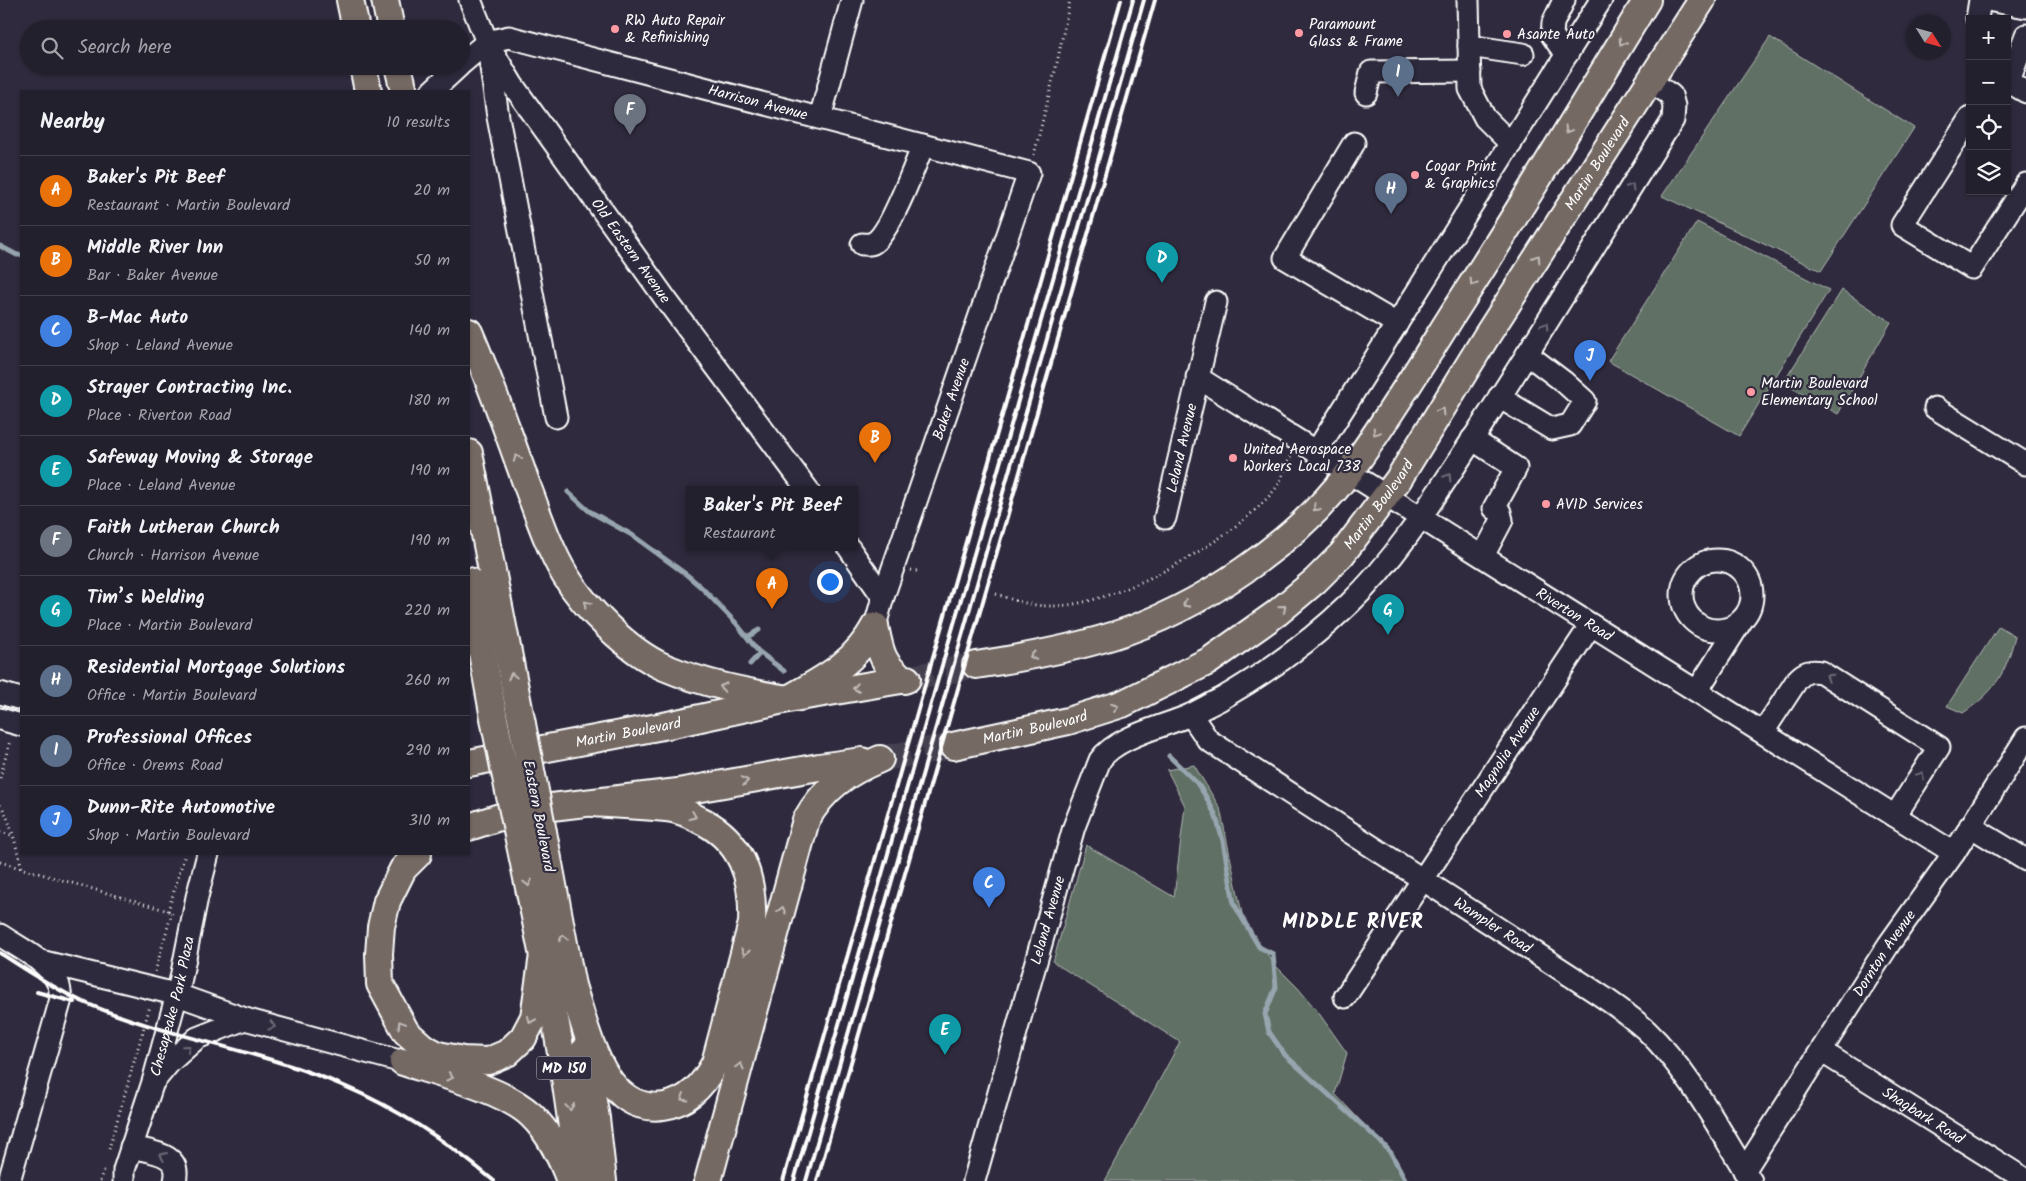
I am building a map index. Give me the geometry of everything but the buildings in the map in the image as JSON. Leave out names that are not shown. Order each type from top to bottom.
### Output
[{"type":"main road","points":[[350,0],[354,20]]},
{"type":"main road","points":[[385,0],[389,20]]},
{"type":"main road","points":[[976,665],[1037,656],[1114,636],[1153,621],[1197,599],[1234,577],[1284,538],[1318,507],[1349,472],[1405,388],[1501,239],[1647,0]]},
{"type":"main road","name":"Martin Boulevard","points":[[953,746],[1094,714],[1122,704],[1209,661],[1277,613],[1315,581],[1342,554],[1387,496],[1419,448],[1486,338],[1660,88],[1696,9],[1713,0]]},
{"type":"main road","points":[[365,75],[368,90]]},
{"type":"main road","points":[[400,75],[404,90]]},
{"type":"main road","points":[[470,334],[487,374],[540,520],[554,553],[569,580],[593,612],[637,651],[662,666],[711,684],[788,699],[826,677],[854,655],[865,644],[875,626]]},
{"type":"main road","name":"Eastern Boulevard","points":[[470,458],[522,724],[526,826],[543,955],[567,1089],[578,1181]]},
{"type":"main road","name":"Eastern Boulevard","points":[[470,586],[496,729],[572,986],[596,1118],[603,1181]]},
{"type":"main road","name":"Martin Boulevard","points":[[470,763],[668,725],[788,699],[906,680],[888,667],[880,651],[875,626]]},
{"type":"main road","points":[[470,646],[487,675]]},
{"type":"main road","points":[[470,827],[526,826],[593,803],[678,792],[819,767],[882,759],[839,780],[824,793],[806,820],[708,1181]]},
{"type":"main road","points":[[572,986],[600,1068],[617,1090],[639,1104],[656,1107],[674,1104],[693,1094],[706,1080],[715,1063],[752,923],[753,902],[751,884],[737,850],[724,835],[708,823],[675,810],[593,803]]},
{"type":"main road","points":[[417,855],[403,869],[387,901],[381,927],[379,961],[380,984],[390,1006],[406,1032],[423,1047],[438,1054],[463,1060],[488,1061],[507,1053],[523,1038],[534,1017],[543,955]]},
{"type":"main road","points":[[403,1062],[477,1086],[519,1106],[531,1115],[546,1132],[563,1161],[570,1181]]},
{"type":"street","name":"Old Eastern Avenue","points":[[470,0],[487,42],[517,92],[666,301],[805,486]]},
{"type":"street","points":[[820,118],[852,0]]},
{"type":"street","points":[[1468,0],[1470,89],[1490,124],[1510,144]]},
{"type":"street","points":[[1564,0],[1553,23],[1552,35],[1568,53]]},
{"type":"street","points":[[1309,447],[1397,324],[1601,0]]},
{"type":"street","points":[[1978,15],[1980,0]]},
{"type":"street","points":[[1987,0],[2026,7]]},
{"type":"street","points":[[2014,85],[2026,35]]},
{"type":"street","name":"Harrison Avenue","points":[[487,42],[509,37],[1029,173]]},
{"type":"street","points":[[470,55],[487,42]]},
{"type":"street","points":[[487,42],[498,117],[556,417]]},
{"type":"street","points":[[1469,46],[1523,54]]},
{"type":"street","points":[[1366,93],[1371,72],[1470,71]]},
{"type":"street","points":[[433,90],[449,75]]},
{"type":"street","points":[[1422,518],[1673,120],[1674,106],[1660,88]]},
{"type":"street","points":[[1966,124],[1902,225],[1972,268],[2026,184]]},
{"type":"street","points":[[1354,143],[1285,258],[1397,324]]},
{"type":"street","points":[[862,244],[872,244],[878,239],[906,187],[923,145]]},
{"type":"street","name":"Baker Avenue","points":[[875,626],[883,597],[1029,173]]},
{"type":"street","name":"Leland Avenue","points":[[1165,518],[1216,302]]},
{"type":"street","points":[[1499,397],[1552,430],[1570,425],[1585,401],[1564,382],[1527,354]]},
{"type":"street","name":"Riverton Road","points":[[1197,377],[1954,853]]},
{"type":"street","points":[[1935,408],[2026,464]]},
{"type":"street","points":[[1472,440],[1516,468],[1494,508],[1500,512],[1502,520],[1483,556]]},
{"type":"street","name":"Leland Avenue","points":[[974,1181],[1074,827],[1095,770],[1106,752],[1112,747],[1191,715],[1252,681],[1305,644],[1374,578],[1422,518]]},
{"type":"street","points":[[851,551],[883,597]]},
{"type":"street","points":[[1697,691],[1742,620]]},
{"type":"street","name":"Magnolia Avenue","points":[[1345,997],[1591,624]]},
{"type":"street","points":[[1763,732],[1796,680],[1802,674],[1812,670],[1821,672],[1939,747],[1895,816]]},
{"type":"street","points":[[0,693],[20,698]]},
{"type":"street","name":"Wampler Road","points":[[1191,715],[1208,740],[1588,986],[1630,1017],[1663,1048],[1688,1082],[1748,1176]]},
{"type":"street","name":"Dornton Avenue","points":[[1748,1176],[1821,1051],[1889,944],[1954,853],[2026,738]]},
{"type":"street","points":[[470,813],[526,826]]},
{"type":"street","points":[[1970,826],[2026,860]]},
{"type":"street","name":"Chesapeake Park Plaza","points":[[124,1181],[124,1170],[153,1082],[180,983],[196,897],[208,857]]},
{"type":"street","points":[[0,935],[40,961],[58,983],[61,998],[9,1181]]},
{"type":"street","points":[[40,961],[176,994],[245,1018],[403,1062]]},
{"type":"street","points":[[153,1082],[169,1062],[198,1038],[245,1018]]},
{"type":"street","name":"Shagbark Road","points":[[1821,1051],[2026,1180]]},
{"type":"street","points":[[131,1147],[160,1154],[172,1160],[177,1170],[175,1181]]},
{"type":"path","points":[[1029,173],[1057,63],[1070,0]]},
{"type":"path","points":[[996,594],[1020,603],[1055,606],[1081,603],[1126,588],[1176,565],[1214,542],[1254,509],[1278,487],[1287,463],[1309,447]]},
{"type":"path","points":[[0,805],[9,821],[22,868]]},
{"type":"path","points":[[0,832],[12,836]]},
{"type":"path","points":[[168,911],[185,855]]},
{"type":"path","points":[[0,862],[172,912],[152,983],[152,997],[108,1153]]},
{"type":"path","points":[[100,1181],[105,1162]]},
{"type":"green space","points":[[1770,37],[1914,128],[1821,271],[1662,196]]},
{"type":"green space","points":[[1697,222],[1829,290],[1739,436],[1608,361]]},
{"type":"green space","points":[[1842,290],[1891,322],[1838,414],[1783,383]]},
{"type":"green space","points":[[1999,626],[2015,636],[2008,661],[1998,680],[1983,697],[1963,713],[1947,706]]},
{"type":"green space","points":[[1194,765],[1220,808],[1244,923],[1276,966],[1318,1012],[1347,1053],[1335,1094],[1393,1155],[1405,1181],[1105,1181],[1180,1042],[1053,962],[1086,845],[1174,897],[1185,806],[1167,770]]},
{"type":"waterway","points":[[0,246],[20,255]]},
{"type":"waterway","points":[[568,492],[589,511],[632,535],[687,575],[736,623],[758,651],[784,671]]},
{"type":"waterway","points":[[747,637],[759,630]]},
{"type":"waterway","points":[[750,664],[760,653]]},
{"type":"waterway","points":[[1169,756],[1197,783],[1215,814],[1223,841],[1234,904],[1259,947],[1273,954],[1276,987],[1265,1014],[1269,1032],[1285,1055],[1382,1143],[1391,1153],[1406,1181]]},
{"type":"tunnel","points":[[907,679],[976,665]]},
{"type":"tunnel","points":[[884,758],[953,746]]},
{"type":"railway","points":[[783,1181],[1121,0]]},
{"type":"railway","points":[[794,1181],[1133,0]]},
{"type":"railway","points":[[806,1181],[1144,0]]},
{"type":"railway","points":[[817,1181],[1155,0]]},
{"type":"railway","points":[[0,953],[60,990],[113,1014],[279,1062],[312,1073],[364,1095],[423,1128],[459,1153],[494,1181]]},
{"type":"railway","points":[[37,992],[74,1002]]},
{"type":"place","name":"RW Auto Repair & Refinishing","points":[[615,29]]},
{"type":"place","name":"Paramount Glass & Frame","points":[[1299,33]]},
{"type":"place","name":"Asante Auto","points":[[1507,34]]},
{"type":"place","name":"Professional Offices","points":[[1398,97]]},
{"type":"place","name":"Faith Lutheran Church","points":[[630,135]]},
{"type":"place","name":"Cogar Print & Graphics","points":[[1415,175]]},
{"type":"place","name":"Residential Mortgage Solutions","points":[[1391,214]]},
{"type":"place","name":"Strayer Contracting Inc.","points":[[1162,283]]},
{"type":"place","name":"Dunn-Rite Automotive","points":[[1590,381]]},
{"type":"place","name":"Martin Boulevard Elementary School","points":[[1751,392]]},
{"type":"place","name":"United Aerospace Workers Local 738","points":[[1233,458]]},
{"type":"place","name":"Middle River Inn","points":[[875,463]]},
{"type":"place","name":"AVID Services","points":[[1546,504]]},
{"type":"place","name":"Baker's Pit Beef","points":[[772,609]]},
{"type":"place","name":"Tim’s Welding","points":[[1388,635]]},
{"type":"place","name":"B-Mac Auto","points":[[989,908]]},
{"type":"place","name":"Safeway Moving & Storage","points":[[945,1055]]},
{"type":"district","name":"MIDDLE RIVER","points":[[1353,921]]}]
